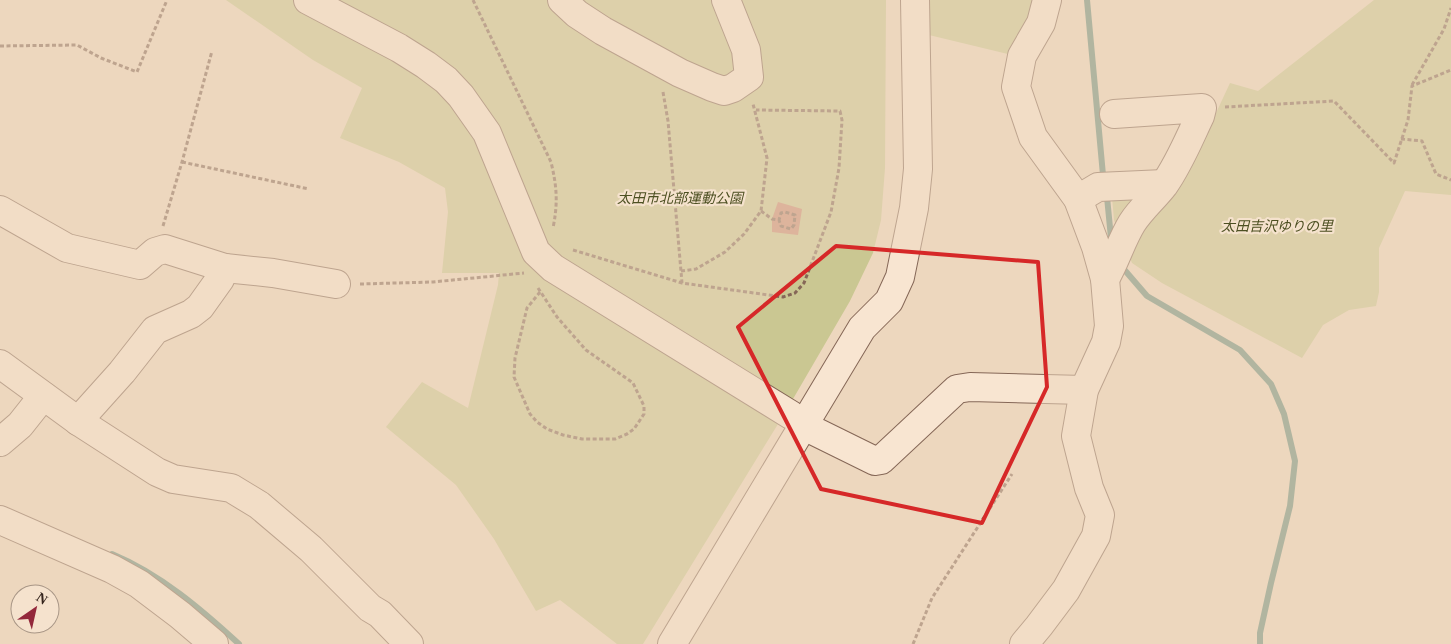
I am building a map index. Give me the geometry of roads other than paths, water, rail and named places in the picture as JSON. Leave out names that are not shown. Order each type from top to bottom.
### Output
[{"type":"street","points":[[308,0],[399,48],[446,80],[461,96],[487,133],[536,256],[582,287],[798,420],[875,462],[881,460],[957,389],[970,387],[1084,390]]},
{"type":"street","points":[[562,0],[577,14],[603,31],[659,61],[724,91],[733,88],[749,76],[746,50],[726,0]]},
{"type":"street","points":[[680,641],[798,420],[862,328],[889,301],[900,277],[914,208],[918,169],[916,0]]},
{"type":"street","points":[[1024,644],[1066,590],[1096,536],[1100,515],[1089,488],[1076,436],[1084,390],[1106,342],[1109,326],[1105,279],[1096,247],[1078,199],[1033,137],[1016,87],[1022,56],[1041,23],[1047,0]]},
{"type":"street","points":[[1105,279],[1133,222],[1164,184],[1200,116],[1202,108],[1114,114]]},
{"type":"street","points":[[1078,199],[1098,187],[1164,184]]},
{"type":"street","points":[[0,210],[66,248],[140,265],[155,252],[165,249],[225,268],[273,272],[336,284]]},
{"type":"street","points":[[78,421],[122,372],[155,330],[191,314],[200,307],[220,279],[225,268]]},
{"type":"street","points":[[0,364],[78,421],[157,472],[173,479],[231,488],[259,505],[311,549],[409,644]]},
{"type":"street","points":[[0,442],[20,425],[43,396]]},
{"type":"street","points":[[0,520],[112,569],[139,584],[180,614],[210,643]]},
{"type":"waterway","points":[[1087,0],[1103,175]]},
{"type":"waterway","points":[[1107,197],[1111,238]]},
{"type":"waterway","points":[[1122,267],[1147,296],[1240,350],[1271,384],[1284,414],[1295,461],[1290,506],[1260,633],[1260,644]]},
{"type":"waterway","points":[[112,554],[130,562],[179,593],[239,644]]},
{"type":"park label","name":"太田市北部運動公園","points":[[680,198]]},
{"type":"park label","name":"太田吉沢ゆりの里","points":[[1277,226]]}]
